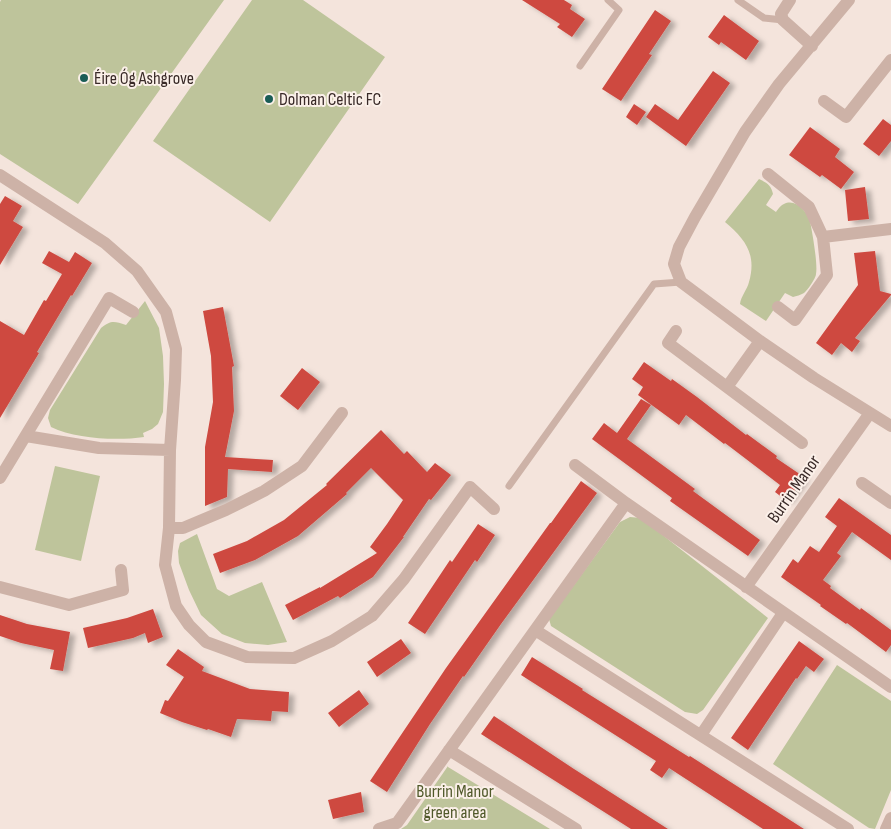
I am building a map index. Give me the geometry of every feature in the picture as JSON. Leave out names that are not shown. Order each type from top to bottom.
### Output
[{"type":"street","points":[[790,0],[782,14],[782,20],[812,46]]},
{"type":"street","points":[[849,0],[780,84],[745,132],[695,217],[679,247],[674,264],[681,282],[760,341],[814,378],[891,426]]},
{"type":"street","points":[[824,101],[846,118],[891,60]]},
{"type":"street","points":[[768,174],[808,207],[823,237],[827,275],[795,320],[778,307]]},
{"type":"street","points":[[0,175],[105,243],[137,271],[166,312],[176,349],[170,450],[169,528],[165,565],[176,606],[189,625],[206,642],[247,657],[294,658],[332,641],[372,616],[404,579],[470,487],[494,509]]},
{"type":"street","points":[[823,237],[891,229]]},
{"type":"street","points":[[0,478],[109,298],[133,312]]},
{"type":"street","points":[[676,331],[668,343],[802,442]]},
{"type":"street","points":[[727,387],[760,341]]},
{"type":"street","name":"Burrin Manor","points":[[746,587],[870,412]]},
{"type":"street","points":[[169,528],[183,528],[226,510],[264,491],[302,466],[342,413]]},
{"type":"street","points":[[26,436],[99,448],[170,450]]},
{"type":"street","points":[[575,465],[626,503],[891,688]]},
{"type":"street","points":[[862,483],[891,504]]},
{"type":"street","points":[[379,829],[397,823],[626,503]]},
{"type":"street","points":[[0,587],[69,605],[123,590],[121,570]]},
{"type":"street","points":[[701,735],[783,613]]},
{"type":"street","points":[[535,630],[848,829]]},
{"type":"street","points":[[449,750],[576,829]]},
{"type":"street","points":[[886,829],[891,818]]},
{"type":"lane","points":[[580,66],[619,10],[608,0]]},
{"type":"lane","points":[[738,0],[764,18],[782,20]]},
{"type":"lane","points":[[509,486],[654,284],[681,282]]},
{"type":"green space","name":"Éire Óg Ashgrove","points":[[1,0],[224,0],[78,204],[0,154]]},
{"type":"green space","name":"Dolman Celtic FC","points":[[252,0],[303,0],[385,57],[270,222],[153,141]]},
{"type":"green space","points":[[759,179],[771,188],[773,194],[766,205],[776,212],[783,205],[792,203],[796,204],[806,213],[810,221],[816,263],[816,276],[807,290],[803,294],[793,297],[785,293],[766,321],[740,304],[751,272],[750,255],[743,241],[725,222]]},
{"type":"green space","points":[[145,301],[159,328],[163,356],[163,412],[158,424],[143,433],[144,437],[122,439],[72,434],[51,427],[48,418],[50,410],[101,328],[113,322],[126,325]]},
{"type":"green space","points":[[55,466],[100,476],[81,561],[35,550]]},
{"type":"green space","points":[[630,517],[641,518],[768,618],[703,710],[697,714],[685,712],[551,626],[549,619],[620,522]]},
{"type":"green space","points":[[197,534],[217,589],[229,596],[262,582],[287,642],[268,645],[245,643],[222,634],[201,615],[179,563],[178,551],[180,543]]},
{"type":"green space","points":[[837,665],[891,701],[891,790],[875,829],[869,828],[773,764]]},
{"type":"green space","name":"Burrin Manor green area","points":[[448,766],[550,829],[401,829],[407,825]]},
{"type":"building","points":[[522,0],[564,0],[572,5],[570,9],[585,19],[572,37],[557,27],[560,24]]},
{"type":"building","points":[[655,10],[671,21],[649,54],[652,55],[621,101],[602,89]]},
{"type":"building","points":[[724,15],[759,41],[746,60],[721,42],[719,45],[708,37]]},
{"type":"building","points":[[713,71],[730,83],[686,146],[646,117],[655,104],[678,120]]},
{"type":"building","points":[[634,104],[646,112],[637,125],[626,117]]},
{"type":"building","points":[[883,119],[891,125],[891,141],[879,156],[863,144]]},
{"type":"building","points":[[810,127],[840,149],[835,157],[854,172],[841,189],[789,155]]},
{"type":"building","points":[[865,187],[869,219],[848,221],[845,190]]},
{"type":"building","points":[[5,196],[22,206],[13,221],[23,227],[0,265],[0,204]]},
{"type":"building","points":[[49,251],[69,262],[75,252],[92,263],[37,352],[39,353],[0,418],[0,321],[24,335],[44,300],[46,301],[62,274],[42,263]]},
{"type":"building","points":[[875,251],[880,291],[891,295],[855,338],[860,341],[852,352],[841,343],[832,355],[816,343],[858,285],[854,253]]},
{"type":"building","points":[[223,307],[234,366],[232,367],[234,411],[225,457],[273,460],[272,472],[228,469],[227,497],[205,506],[205,447],[213,402],[211,356],[203,311]]},
{"type":"building","points":[[644,362],[671,381],[672,379],[804,477],[787,501],[775,492],[780,485],[686,415],[679,425],[638,395],[643,387],[632,379]]},
{"type":"building","points":[[302,368],[320,382],[298,410],[280,396]]},
{"type":"building","points":[[641,399],[651,405],[627,439],[760,540],[748,556],[670,501],[672,498],[592,439],[604,423],[617,433]]},
{"type":"building","points":[[381,430],[404,454],[407,451],[427,472],[435,463],[451,475],[431,500],[429,499],[404,537],[373,577],[340,598],[338,596],[293,620],[285,605],[320,588],[377,553],[370,547],[403,500],[371,468],[347,494],[298,536],[255,560],[220,573],[213,554],[247,541],[284,520],[327,485]]},
{"type":"building","points":[[581,481],[597,493],[463,676],[387,792],[370,781],[446,668]]},
{"type":"building","points":[[839,498],[891,535],[891,560],[852,532],[837,553],[841,556],[823,580],[831,586],[830,588],[891,630],[891,645],[886,652],[781,577],[793,559],[798,563],[810,546],[819,552],[837,526],[825,517]]},
{"type":"building","points":[[478,524],[495,535],[477,562],[475,560],[425,634],[408,623],[450,560],[452,562]]},
{"type":"building","points":[[153,609],[163,637],[148,643],[145,633],[133,638],[88,648],[83,628],[127,618]]},
{"type":"building","points":[[0,615],[27,624],[70,632],[63,671],[50,669],[54,650],[21,643],[0,636]]},
{"type":"building","points":[[401,639],[411,653],[377,677],[367,662]]},
{"type":"building","points":[[799,641],[824,659],[814,672],[806,666],[748,750],[731,738]]},
{"type":"building","points":[[178,649],[204,667],[202,671],[250,689],[289,692],[288,712],[272,711],[271,721],[237,719],[231,737],[160,713],[165,700],[168,701],[184,677],[166,665]]},
{"type":"building","points":[[532,657],[804,829],[763,829],[669,768],[662,778],[650,770],[656,761],[521,675]]},
{"type":"building","points":[[359,690],[369,704],[339,727],[328,713]]},
{"type":"building","points":[[494,716],[668,829],[631,829],[481,734]]},
{"type":"building","points":[[361,792],[364,812],[333,819],[328,800]]},
{"type":"place","name":"Éire Óg Ashgrove","points":[[84,78]]},
{"type":"place","name":"Dolman Celtic FC","points":[[269,99]]}]
